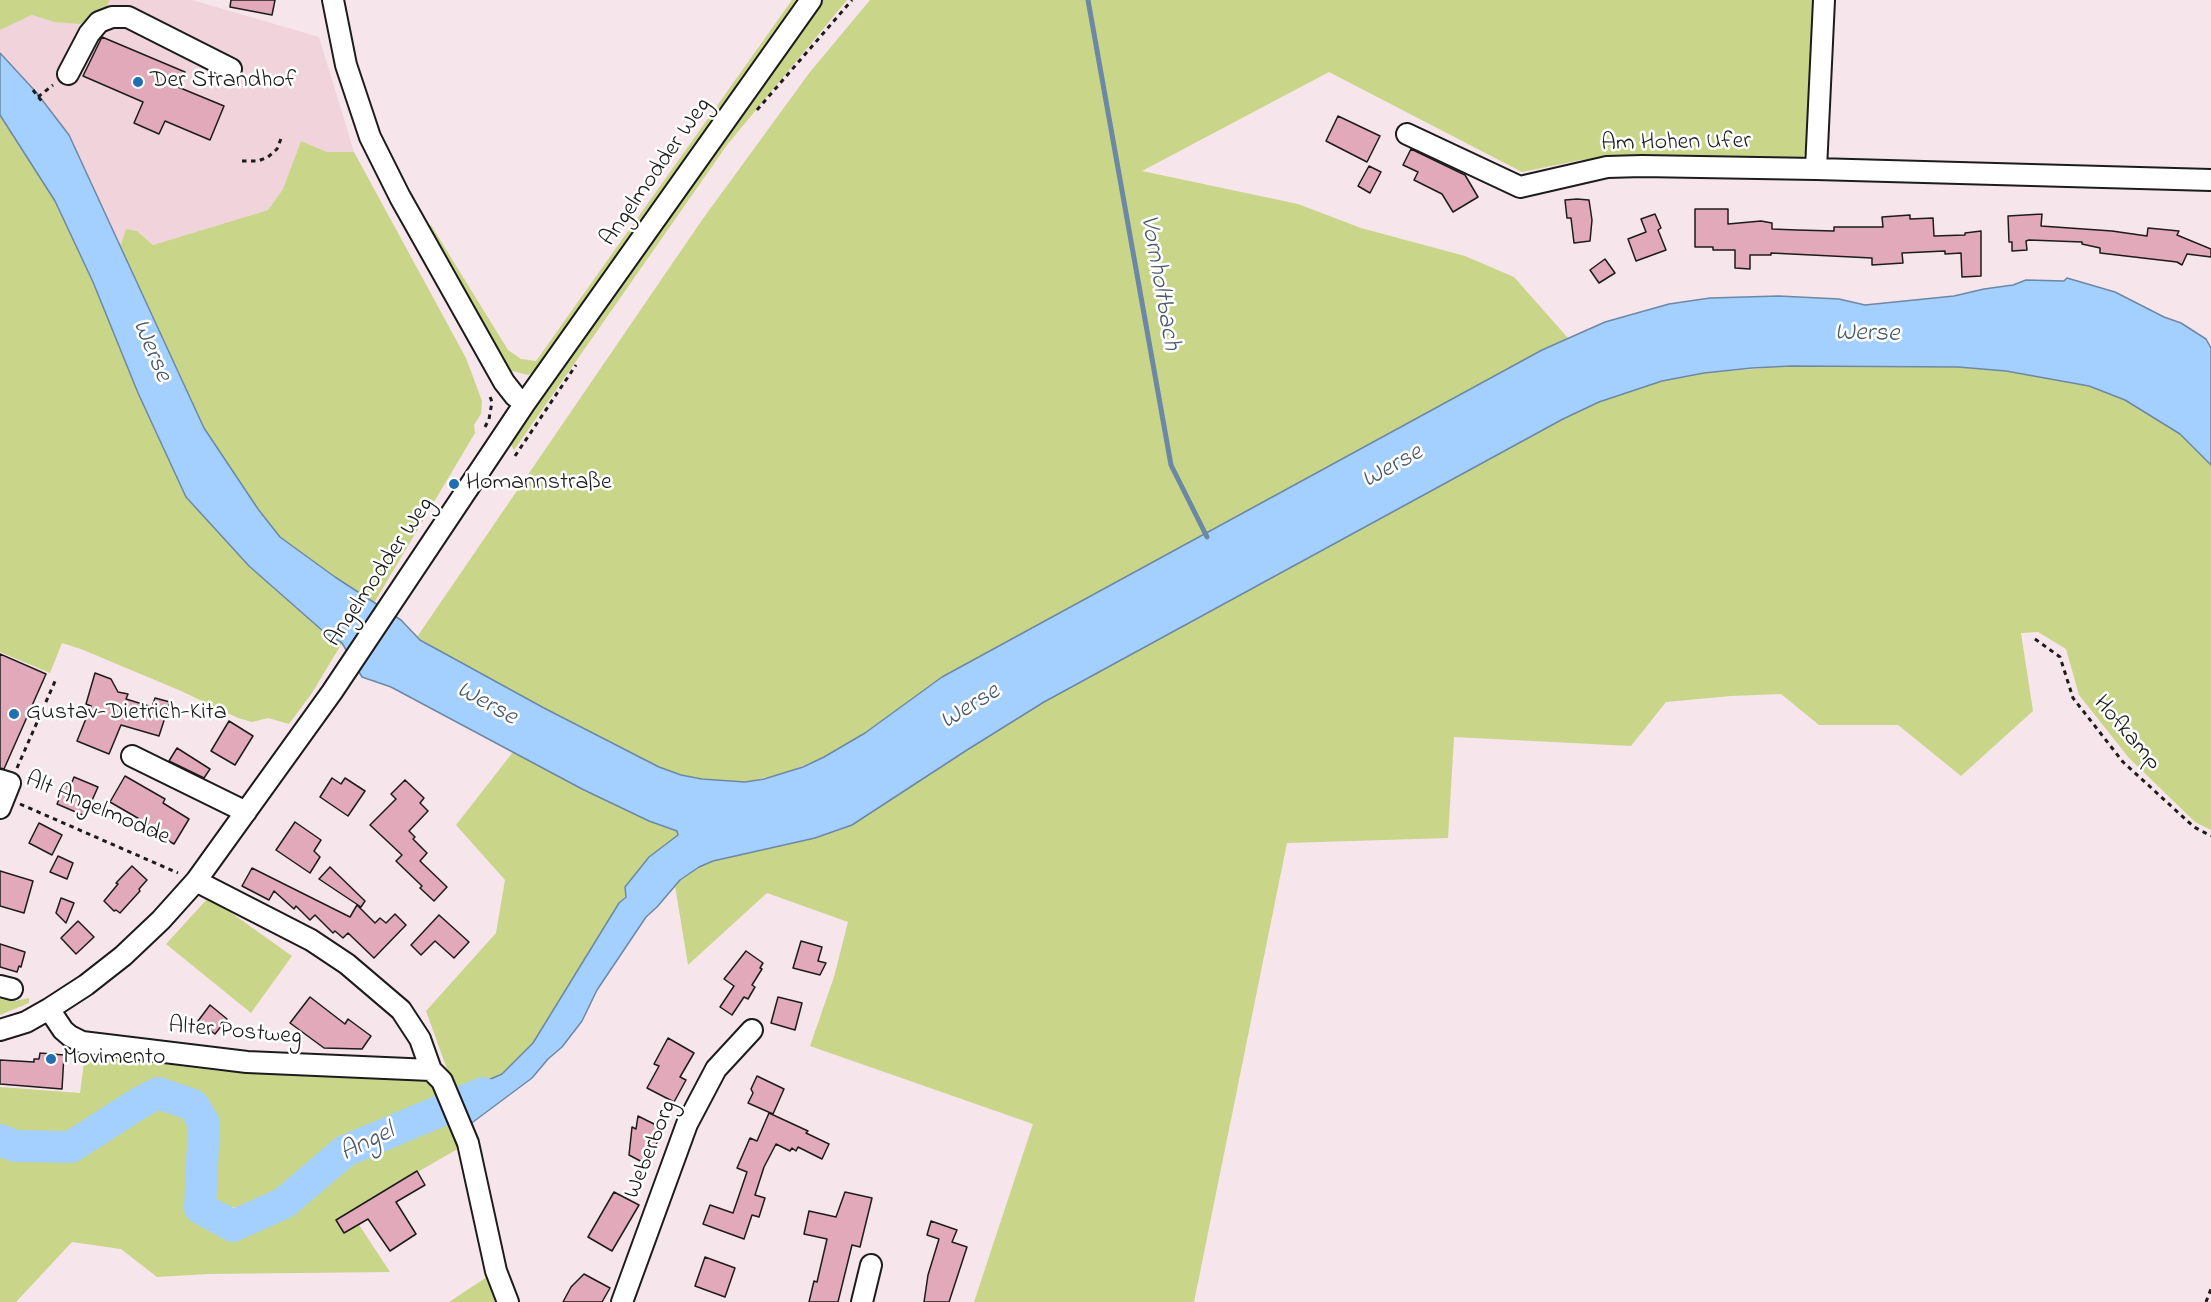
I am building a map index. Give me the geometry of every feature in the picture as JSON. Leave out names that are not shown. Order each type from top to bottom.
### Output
[{"type":"street","points":[[333,0],[346,65],[370,136],[400,197],[504,382],[515,396],[525,403]]},
{"type":"street","name":"Angelmodder Weg","points":[[0,1030],[26,1022],[49,1009],[123,956],[161,920],[190,878],[246,812],[347,670],[525,403],[811,0]]},
{"type":"street","points":[[1816,169],[1824,0]]},
{"type":"street","points":[[68,74],[89,33],[99,22],[112,17],[128,17],[231,69]]},
{"type":"street","name":"Am Hohen Ufer","points":[[1407,134],[1520,187],[1606,167],[1816,169],[2211,180]]},
{"type":"street","points":[[132,756],[246,812]]},
{"type":"street","points":[[190,878],[311,940],[347,964],[401,1010],[420,1040],[431,1070],[442,1081],[464,1132],[496,1271],[508,1302]]},
{"type":"street","name":"Alter Postweg","points":[[49,1009],[63,1030],[82,1042],[247,1062],[431,1070]]},
{"type":"street","name":"Weberborg","points":[[622,1302],[687,1124],[716,1069],[752,1030]]},
{"type":"street","points":[[862,1302],[871,1265]]},
{"type":"path","name":"Angelmodder Weg","points":[[752,117],[852,0]]},
{"type":"path","points":[[33,90],[44,103]]},
{"type":"path","points":[[38,97],[46,90]]},
{"type":"path","points":[[242,161],[258,161],[268,157],[277,149],[282,136]]},
{"type":"path","points":[[515,456],[582,357]]},
{"type":"path","name":"Hofkamp","points":[[2035,639],[2060,657],[2073,698],[2123,762],[2193,827],[2211,836]]},
{"type":"path","name":"Alt Angelmodde","points":[[56,679],[7,795],[190,878]]},
{"type":"path","points":[[2206,1302],[2211,1289]]},
{"type":"shaded area","points":[[110,0],[192,0],[319,37],[354,152],[327,152],[301,141],[283,189],[268,210],[153,245],[137,231],[126,229],[120,247],[69,135],[36,92],[0,53],[0,30],[3,27],[32,15],[54,22],[106,7]]},
{"type":"green space","points":[[0,0],[110,0],[106,7],[80,24],[54,22],[32,15],[0,30]]},
{"type":"green space","points":[[792,0],[801,0],[542,367],[528,375],[512,371],[500,359],[426,228],[431,225],[508,350],[521,359],[536,361]]},
{"type":"green space","points":[[818,0],[847,0],[727,145],[514,450],[511,445],[536,404]]},
{"type":"green space","points":[[870,0],[1816,0],[1809,149],[1800,160],[1617,157],[1581,160],[1522,172],[1329,72],[1142,171],[1298,204],[1361,228],[1465,256],[1514,277],[1568,338],[1542,350],[942,677],[865,733],[824,757],[788,772],[745,782],[723,782],[681,775],[659,767],[560,717],[417,637],[702,220],[810,72]]},
{"type":"green space","points":[[0,115],[55,201],[93,282],[138,393],[186,497],[249,566],[324,632],[342,643],[312,693],[289,724],[268,718],[252,722],[238,718],[181,691],[62,643],[50,673],[0,652]]},
{"type":"green space","points":[[301,141],[327,152],[354,152],[466,358],[482,401],[481,414],[474,425],[475,433],[374,603],[280,537],[258,509],[204,428],[120,247],[126,229],[137,231],[153,245],[268,210],[283,189]]},
{"type":"green space","points":[[1791,366],[1958,367],[2006,371],[2089,386],[2125,400],[2180,434],[2202,455],[2211,465],[2211,830],[2195,822],[2129,758],[2079,695],[2066,649],[2038,632],[2021,633],[2033,711],[1961,776],[1898,725],[1819,725],[1781,694],[1666,702],[1631,746],[1454,737],[1448,838],[1287,843],[1194,1302],[974,1302],[1033,1124],[810,1046],[834,977],[848,922],[767,893],[688,965],[675,886],[699,867],[713,861],[834,832],[852,825],[1053,697],[1563,419],[1599,402],[1662,381],[1704,373]]},
{"type":"green space","points":[[513,752],[582,789],[649,821],[677,831],[678,835],[619,903],[533,1043],[502,1074],[456,1094],[426,1011],[496,933],[505,880],[456,825]]},
{"type":"green space","points":[[209,897],[292,956],[251,1013],[166,944]]},
{"type":"green space","points":[[0,996],[15,1001],[29,998],[29,1003],[0,1015]]},
{"type":"green space","points":[[85,1054],[220,1071],[425,1081],[432,1087],[439,1099],[341,1139],[280,1192],[246,1209],[222,1206],[209,1196],[208,1123],[195,1102],[159,1090],[133,1102],[71,1141],[13,1142],[0,1137],[0,1087],[80,1093]]},
{"type":"green space","points":[[158,1093],[193,1105],[204,1123],[200,1208],[233,1226],[284,1203],[345,1151],[447,1124],[464,1132],[468,1143],[350,1211],[390,1272],[208,1274],[157,1277],[121,1249],[72,1242],[16,1302],[0,1302],[0,1140],[15,1146],[71,1147]]},
{"type":"green space","points":[[496,1271],[508,1302],[449,1302]]},
{"type":"water","name":"Werse","points":[[0,53],[36,92],[69,135],[204,428],[258,509],[280,537],[335,577],[401,620],[420,640],[544,708],[659,767],[702,779],[745,782],[764,779],[803,767],[824,757],[865,733],[942,677],[1542,350],[1605,322],[1669,304],[1710,298],[1779,296],[1839,299],[1865,305],[1954,296],[2013,285],[2026,280],[2064,281],[2067,278],[2115,292],[2181,323],[2206,339],[2211,348],[2211,465],[2180,434],[2125,400],[2089,386],[2006,371],[1958,367],[1791,366],[1752,368],[1704,373],[1662,381],[1599,402],[1563,419],[1044,702],[852,825],[815,838],[713,861],[699,867],[680,880],[646,917],[597,990],[582,1021],[562,1047],[532,1078],[469,1125],[456,1094],[502,1074],[533,1043],[619,903],[626,897],[625,887],[649,857],[678,835],[677,831],[649,821],[582,789],[391,687],[362,677],[342,643],[324,632],[249,566],[186,497],[138,393],[93,282],[55,201],[0,115]]},
{"type":"building","points":[[231,0],[275,0],[272,15],[230,7]]},
{"type":"building","name":"Der Strandhof","points":[[102,37],[185,72],[178,87],[224,106],[210,140],[165,121],[159,134],[134,123],[143,102],[83,76]]},
{"type":"building","points":[[1338,116],[1380,136],[1367,162],[1326,141]]},
{"type":"building","points":[[1411,149],[1465,175],[1478,197],[1453,212],[1442,194],[1414,180],[1418,172],[1403,165]]},
{"type":"building","points":[[1369,166],[1381,172],[1370,193],[1358,186]]},
{"type":"building","points":[[1565,200],[1589,200],[1592,220],[1590,241],[1574,243],[1571,218],[1567,218]]},
{"type":"building","points":[[1695,209],[1728,209],[1728,224],[1761,221],[1772,223],[1772,229],[1797,230],[1834,231],[1834,227],[1883,227],[1882,217],[1910,215],[1910,219],[1933,218],[1934,236],[1965,235],[1965,233],[1981,231],[1981,276],[1962,277],[1961,253],[1945,254],[1945,251],[1902,253],[1903,263],[1872,265],[1872,258],[1771,253],[1771,255],[1750,255],[1750,269],[1735,268],[1735,250],[1695,247]]},
{"type":"building","points":[[1655,214],[1661,228],[1658,230],[1666,250],[1636,261],[1628,239],[1646,232],[1641,219]]},
{"type":"building","points":[[2042,214],[2041,226],[2147,236],[2148,228],[2179,231],[2177,235],[2211,249],[2211,257],[2187,254],[2182,265],[2177,262],[2100,253],[2100,248],[2082,244],[2082,242],[2029,240],[2026,241],[2027,250],[2012,251],[2012,242],[2009,242],[2008,216]]},
{"type":"building","points":[[1605,259],[1615,273],[1599,283],[1590,270]]},
{"type":"building","name":"Gustav-Dietrich-Kita","points":[[0,654],[46,674],[4,769],[0,768]]},
{"type":"building","points":[[95,673],[111,679],[118,692],[128,694],[126,699],[152,707],[155,698],[170,702],[159,736],[121,725],[109,754],[77,741],[91,706],[86,704]]},
{"type":"building","points":[[229,721],[253,736],[235,765],[211,751]]},
{"type":"building","points":[[177,748],[210,769],[204,778],[169,761]]},
{"type":"building","points":[[125,776],[165,799],[163,803],[189,819],[174,844],[146,827],[148,824],[110,802]]},
{"type":"building","points":[[74,777],[98,787],[85,816],[57,804],[65,785],[70,787]]},
{"type":"building","points":[[332,778],[341,784],[345,778],[365,791],[348,816],[320,797]]},
{"type":"building","points":[[405,780],[424,798],[420,803],[428,811],[409,831],[415,837],[413,839],[427,853],[420,861],[447,887],[434,901],[396,861],[402,855],[370,825],[396,799],[391,794]]},
{"type":"building","points":[[295,822],[321,840],[314,851],[320,857],[310,873],[276,850]]},
{"type":"building","points":[[39,823],[62,835],[52,855],[29,843]]},
{"type":"building","points":[[58,856],[73,863],[67,879],[50,872]]},
{"type":"building","points":[[132,866],[147,880],[120,913],[114,911],[104,901],[118,884],[116,883]]},
{"type":"building","points":[[330,867],[365,901],[361,907],[319,879]]},
{"type":"building","points":[[252,868],[350,917],[357,905],[375,923],[380,918],[386,923],[395,914],[406,925],[374,958],[348,933],[343,938],[335,931],[333,933],[315,915],[310,920],[296,906],[294,909],[274,891],[269,900],[242,886]]},
{"type":"building","points":[[0,871],[33,881],[24,913],[0,906]]},
{"type":"building","points":[[61,898],[74,903],[66,923],[56,913]]},
{"type":"building","points":[[439,915],[469,942],[454,958],[435,941],[421,955],[411,945]]},
{"type":"building","points":[[78,921],[94,937],[76,954],[61,938]]},
{"type":"building","points":[[801,941],[822,947],[818,961],[826,963],[820,975],[793,968]]},
{"type":"building","points":[[0,944],[25,952],[21,967],[19,966],[17,972],[0,967]]},
{"type":"building","points":[[746,951],[763,963],[760,968],[762,969],[752,985],[755,987],[748,999],[744,997],[732,1015],[720,1007],[734,986],[724,979]]},
{"type":"building","points":[[310,997],[345,1024],[348,1019],[371,1036],[362,1049],[324,1048],[290,1023]]},
{"type":"building","points":[[778,997],[802,1003],[795,1030],[771,1023]]},
{"type":"building","points":[[210,1005],[227,1019],[215,1034],[198,1021]]},
{"type":"building","points":[[668,1038],[694,1053],[680,1077],[686,1080],[674,1102],[647,1088],[659,1066],[654,1064]]},
{"type":"building","points":[[40,1053],[64,1055],[62,1089],[0,1084],[0,1060],[34,1062],[34,1059],[39,1059]]},
{"type":"building","points":[[757,1076],[784,1089],[773,1114],[748,1103]]},
{"type":"building","points":[[769,1113],[808,1131],[806,1133],[829,1144],[822,1159],[798,1147],[796,1151],[792,1148],[790,1151],[776,1144],[764,1167],[755,1195],[765,1198],[759,1217],[752,1215],[744,1239],[703,1224],[710,1205],[733,1213],[747,1172],[737,1168],[750,1138],[757,1141]]},
{"type":"building","points":[[638,1116],[664,1129],[646,1164],[629,1155],[632,1127],[636,1129]]},
{"type":"building","points":[[417,1171],[425,1185],[396,1202],[416,1234],[390,1251],[368,1219],[344,1233],[336,1220]]},
{"type":"building","points":[[614,1192],[639,1205],[612,1251],[588,1237]]},
{"type":"building","points":[[845,1192],[872,1198],[860,1247],[852,1245],[838,1302],[809,1302],[814,1281],[817,1282],[827,1239],[804,1234],[809,1211],[836,1217]]},
{"type":"building","points":[[931,1221],[957,1230],[952,1242],[967,1247],[949,1302],[924,1302],[928,1275],[939,1239],[927,1235]]},
{"type":"building","points":[[705,1257],[735,1268],[725,1297],[695,1286]]},
{"type":"building","points":[[584,1274],[610,1288],[602,1302],[563,1302],[571,1287]]},
{"type":"waterway","name":"Vornholtbach","points":[[1088,0],[1171,465],[1207,537]]},
{"type":"waterway","name":"Angel","points":[[0,1140],[15,1146],[71,1147],[158,1093],[193,1105],[204,1123],[200,1208],[233,1226],[284,1203],[345,1151],[483,1093]]},
{"type":"place","name":"Der Strandhof","points":[[138,82]]},
{"type":"place","name":"Homannstraße","points":[[454,484]]},
{"type":"place","name":"Gustav-Dietrich-Kita","points":[[14,714]]},
{"type":"place","name":"Movimento","points":[[51,1059]]}]
